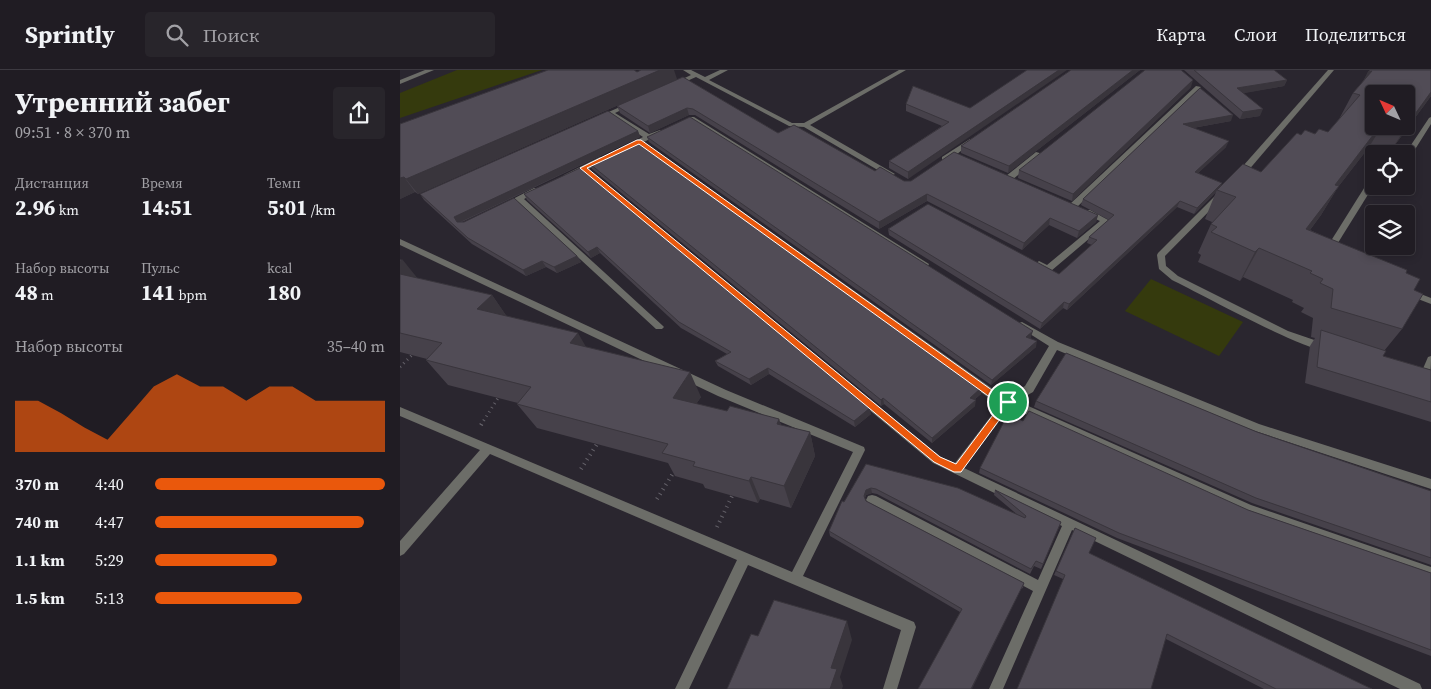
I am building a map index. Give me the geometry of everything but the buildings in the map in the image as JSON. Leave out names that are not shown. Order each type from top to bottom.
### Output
[{"type":"street","points":[[400,82],[431,70]]},
{"type":"street","points":[[686,70],[792,125],[805,125],[903,70]]},
{"type":"street","points":[[704,80],[725,70]]},
{"type":"street","points":[[1230,185],[1331,70]]},
{"type":"street","points":[[670,86],[696,75]]},
{"type":"street","points":[[1191,82],[1205,94]]},
{"type":"street","points":[[1073,206],[1198,87]]},
{"type":"street","points":[[593,121],[637,101]]},
{"type":"street","points":[[612,113],[644,139],[994,395],[1248,509],[1431,573]]},
{"type":"street","points":[[559,180],[692,118],[883,233],[930,267]]},
{"type":"street","points":[[1414,145],[1431,119]]},
{"type":"street","points":[[805,125],[900,179]]},
{"type":"street","points":[[938,164],[977,137]]},
{"type":"street","points":[[1009,178],[1047,148]]},
{"type":"street","points":[[953,154],[961,157]]},
{"type":"street","points":[[583,168],[937,460],[1415,689]]},
{"type":"street","points":[[1001,174],[1017,182]]},
{"type":"street","points":[[495,210],[543,187]]},
{"type":"street","points":[[1224,192],[1161,255],[1162,267],[1175,278],[1285,333],[1334,351]]},
{"type":"street","points":[[1334,260],[1326,256],[1365,193]]},
{"type":"street","points":[[519,198],[659,327]]},
{"type":"street","points":[[1031,260],[1048,269],[1106,221],[1065,202]]},
{"type":"street","points":[[400,242],[722,393],[860,450],[795,578]]},
{"type":"street","points":[[1396,286],[1431,301]]},
{"type":"street","points":[[1013,319],[1055,346],[1256,427],[1431,484]]},
{"type":"street","points":[[957,469],[1008,402],[1029,389],[1055,346]]},
{"type":"street","points":[[1423,378],[1431,360]]},
{"type":"street","points":[[400,411],[909,627],[890,689]]},
{"type":"street","points":[[400,550],[488,448]]},
{"type":"street","points":[[872,500],[1040,588]]},
{"type":"street","points":[[996,689],[1069,522]]},
{"type":"street","points":[[682,689],[745,557]]},
{"type":"path","points":[[400,367],[412,355]]},
{"type":"path","points":[[472,441],[498,398]]},
{"type":"path","points":[[572,484],[597,444]]},
{"type":"path","points":[[647,516],[677,467]]},
{"type":"path","points":[[709,542],[732,496]]},
{"type":"green space","points":[[457,70],[542,70],[400,118],[400,93]]},
{"type":"green space","points":[[1151,279],[1243,322],[1219,356],[1125,311]]},
{"type":"route","points":[[639,141],[994,395],[1008,402],[957,469],[937,460],[823,368],[583,168],[639,141]]}]
